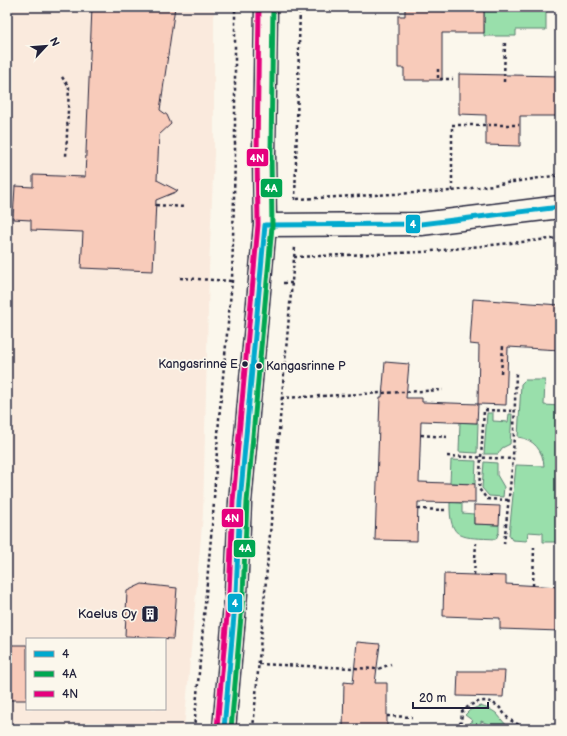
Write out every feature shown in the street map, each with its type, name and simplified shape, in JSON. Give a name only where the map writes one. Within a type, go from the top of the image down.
[{"type":"street","points":[[224,729],[236,593],[240,502],[265,225],[264,154],[266,7]]},
{"type":"street","points":[[265,225],[421,224],[560,207]]},
{"type":"path","points":[[194,729],[214,501],[219,419],[232,281],[235,154],[235,7]]},
{"type":"path","points":[[253,729],[294,256],[296,224],[295,199],[300,7]]},
{"type":"path","points":[[504,82],[505,40]]},
{"type":"path","points":[[438,69],[438,78],[452,79]]},
{"type":"path","points":[[62,77],[69,87],[66,157]]},
{"type":"path","points":[[452,191],[452,125],[519,125]]},
{"type":"path","points":[[295,199],[452,191],[560,176]]},
{"type":"path","points":[[156,205],[185,207]]},
{"type":"path","points":[[294,256],[423,252],[560,238]]},
{"type":"path","points":[[501,373],[503,346]]},
{"type":"path","points":[[504,544],[512,459],[516,374]]},
{"type":"path","points":[[281,398],[443,390]]},
{"type":"path","points":[[508,500],[487,499],[479,489],[484,410],[515,411]]},
{"type":"path","points":[[421,436],[447,437]]},
{"type":"path","points":[[447,456],[512,459]]},
{"type":"path","points":[[418,509],[445,510]]},
{"type":"path","points":[[474,575],[476,543]]},
{"type":"path","points":[[532,586],[534,546]]},
{"type":"path","points":[[259,664],[378,669],[391,664]]},
{"type":"path","points":[[456,729],[461,722],[462,712],[469,705],[478,702],[491,702],[499,707],[507,718],[530,729]]},
{"type":"path","points":[[387,716],[412,716]]},
{"type":"shaded area","points":[[7,7],[214,7],[214,154],[209,269],[203,514],[184,729],[7,729]]},
{"type":"green space","points":[[484,7],[546,7],[546,30],[516,30],[516,36],[484,36]]},
{"type":"green space","points":[[525,380],[545,380],[544,405],[560,406],[560,542],[543,542],[543,533],[528,532],[527,541],[512,540],[509,535],[516,465],[544,466],[542,455],[537,447],[529,440],[518,437],[521,384]]},
{"type":"green space","points":[[487,413],[493,413],[493,421],[508,422],[509,414],[512,414],[510,444],[502,448],[498,454],[484,454]]},
{"type":"green space","points":[[460,422],[478,423],[477,453],[459,452]]},
{"type":"green space","points":[[451,460],[476,461],[475,484],[450,483]]},
{"type":"green space","points":[[484,462],[497,463],[497,475],[504,487],[503,497],[489,496],[482,488]]},
{"type":"green space","points":[[450,502],[462,503],[462,513],[474,514],[474,524],[499,525],[499,532],[496,539],[467,537],[460,535],[455,531],[450,515]]},
{"type":"green space","points":[[480,706],[496,713],[509,727],[517,729],[499,729],[481,721],[481,729],[460,729],[473,721],[465,715],[470,710]]},
{"type":"building","points":[[92,7],[175,7],[160,110],[167,115],[171,124],[159,135],[157,180],[178,191],[156,200],[153,271],[81,268],[83,232],[31,230],[31,220],[13,219],[15,186],[33,187],[33,175],[85,177]]},
{"type":"building","points":[[405,7],[442,7],[442,11],[484,10],[484,33],[442,33],[442,80],[404,80],[404,68],[398,68],[398,16],[405,16]]},
{"type":"building","points":[[459,74],[560,76],[560,116],[520,116],[520,146],[486,145],[486,115],[459,114]]},
{"type":"building","points":[[473,299],[560,305],[560,350],[508,347],[506,405],[478,404],[479,345],[470,344]]},
{"type":"building","points":[[385,362],[409,364],[406,398],[422,398],[422,402],[478,404],[477,423],[421,421],[419,482],[475,484],[475,503],[418,502],[417,541],[375,540],[380,397],[382,397]]},
{"type":"building","points":[[474,505],[500,506],[499,525],[474,524]]},
{"type":"building","points":[[444,574],[506,576],[506,584],[560,587],[560,631],[500,629],[500,618],[443,616]]},
{"type":"building","name":"Kaelus Oy","points":[[142,584],[177,588],[173,639],[125,636],[127,591]]},
{"type":"building","points":[[357,642],[380,644],[375,683],[387,683],[387,729],[343,729],[344,682],[353,683]]},
{"type":"building","points":[[7,645],[26,645],[26,700],[7,700]]},
{"type":"building","points":[[458,671],[505,671],[503,697],[457,696]]},
{"type":"transit line","name":"4N","points":[[217,728],[229,593],[233,501],[258,225],[257,154],[259,7]]},
{"type":"transit line","name":"4A","points":[[231,729],[243,594],[247,502],[272,226],[271,154],[273,7]]},
{"type":"transit line","name":"4","points":[[265,225],[421,224],[560,207]]},
{"type":"transit line","name":"4","points":[[224,729],[236,593],[240,502],[265,225]]},
{"type":"place","name":"Kangasrinne E","points":[[245,364]]},
{"type":"place","name":"Kangasrinne P","points":[[259,366]]},
{"type":"place","name":"Kaelus Oy","points":[[150,614]]}]
